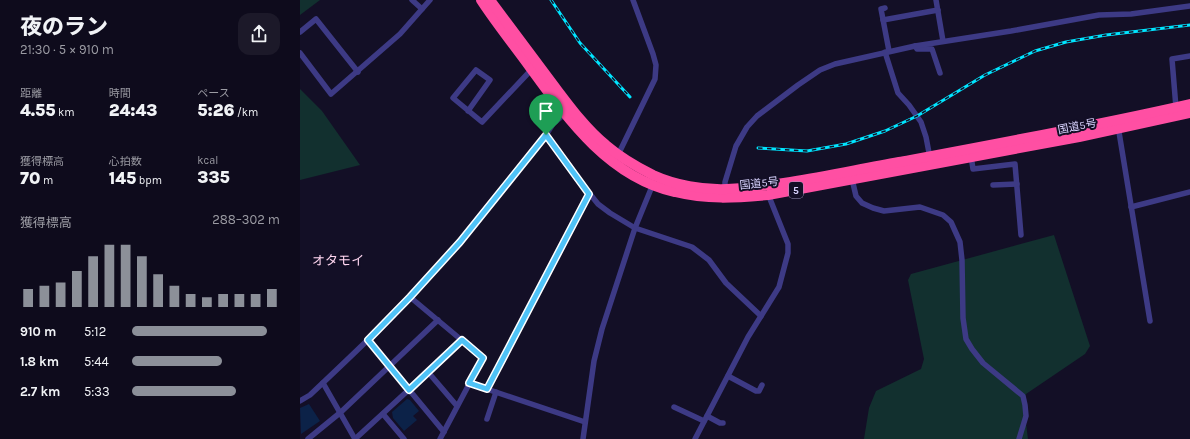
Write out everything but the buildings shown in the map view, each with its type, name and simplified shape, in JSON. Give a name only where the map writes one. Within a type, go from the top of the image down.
[{"type":"highway","name":"国道5号","points":[[481,0],[535,67],[588,140],[616,159],[674,192],[697,197],[724,199],[766,190],[930,161],[1177,112],[1190,104]]},
{"type":"highway","name":"国道5号","points":[[490,0],[535,67]]},
{"type":"highway","name":"国道5号","points":[[1177,112],[1190,114]]},
{"type":"highway","name":"国道5号","points":[[654,181],[699,187],[766,190]]},
{"type":"street","points":[[412,0],[422,9]]},
{"type":"street","points":[[300,53],[331,94],[400,34],[430,0]]},
{"type":"street","points":[[616,159],[655,79],[656,65],[653,54],[633,0]]},
{"type":"street","points":[[936,0],[943,41]]},
{"type":"street","points":[[725,189],[725,182],[736,146],[747,127],[757,116],[798,85],[820,70],[835,64],[887,51],[1099,15],[1131,14],[1190,6]]},
{"type":"street","points":[[885,8],[881,9],[887,51],[898,93],[921,122],[926,137],[930,161]]},
{"type":"street","points":[[883,20],[938,10]]},
{"type":"street","points":[[300,32],[316,20],[358,72]]},
{"type":"street","points":[[915,46],[917,49],[932,49],[940,73]]},
{"type":"street","points":[[1177,112],[1172,59],[1190,56]]},
{"type":"street","points":[[468,111],[490,80],[476,70],[453,98],[468,111],[482,122],[535,67]]},
{"type":"street","points":[[300,401],[310,395],[323,383],[410,297],[460,242],[546,135],[553,124],[568,111]]},
{"type":"street","points":[[1117,125],[1150,321]]},
{"type":"street","points":[[546,135],[598,204],[635,228],[692,247],[709,260],[726,283],[761,316]]},
{"type":"street","points":[[971,153],[973,169],[1015,164],[1022,235]]},
{"type":"street","points":[[852,175],[856,196],[862,203],[884,211],[920,207],[943,215],[951,222],[960,242],[962,260],[963,318],[966,338],[972,349],[983,362],[1023,396],[1026,416],[1019,439]]},
{"type":"street","points":[[584,439],[594,361],[602,329],[635,228],[654,181]]},
{"type":"street","points":[[993,185],[1017,184]]},
{"type":"street","points":[[695,439],[761,316],[779,287],[788,253],[788,244],[766,190]]},
{"type":"street","points":[[1131,207],[1190,192]]},
{"type":"street","points":[[487,389],[589,194]]},
{"type":"street","points":[[410,297],[483,358],[440,439]]},
{"type":"street","points":[[308,439],[341,412],[438,320]]},
{"type":"street","points":[[368,340],[444,432]]},
{"type":"street","points":[[323,383],[341,412],[355,439],[462,340]]},
{"type":"street","points":[[428,372],[457,406]]},
{"type":"street","points":[[728,376],[756,391],[759,391],[762,385]]},
{"type":"street","points":[[469,383],[585,422]]},
{"type":"street","points":[[487,420],[496,392]]},
{"type":"street","points":[[674,406],[706,419],[724,423]]},
{"type":"street","points":[[383,414],[404,439]]},
{"type":"green space","points":[[300,0],[320,0],[300,15]]},
{"type":"green space","points":[[300,89],[322,111],[360,165],[300,180]]},
{"type":"green space","points":[[1054,235],[1090,346],[1085,354],[1026,394],[1023,400],[1028,439],[864,439],[869,408],[876,391],[921,369],[924,359],[908,280],[911,274]]},
{"type":"water","points":[[407,399],[410,400],[419,411],[413,416],[417,420],[404,431],[393,418],[392,412]]},
{"type":"water","points":[[309,404],[320,421],[301,434],[300,408]]},
{"type":"railway","points":[[551,0],[580,43],[630,97]]},
{"type":"railway","points":[[758,148],[807,151],[846,144],[885,131],[917,116],[985,75],[1035,51],[1066,42],[1106,35],[1190,25]]},
{"type":"district","name":"オタモイ","points":[[338,260]]},
{"type":"route","points":[[546,135],[570,170],[589,194],[487,389],[469,383],[483,358],[462,340],[409,390],[368,340],[460,242],[546,135]]}]
